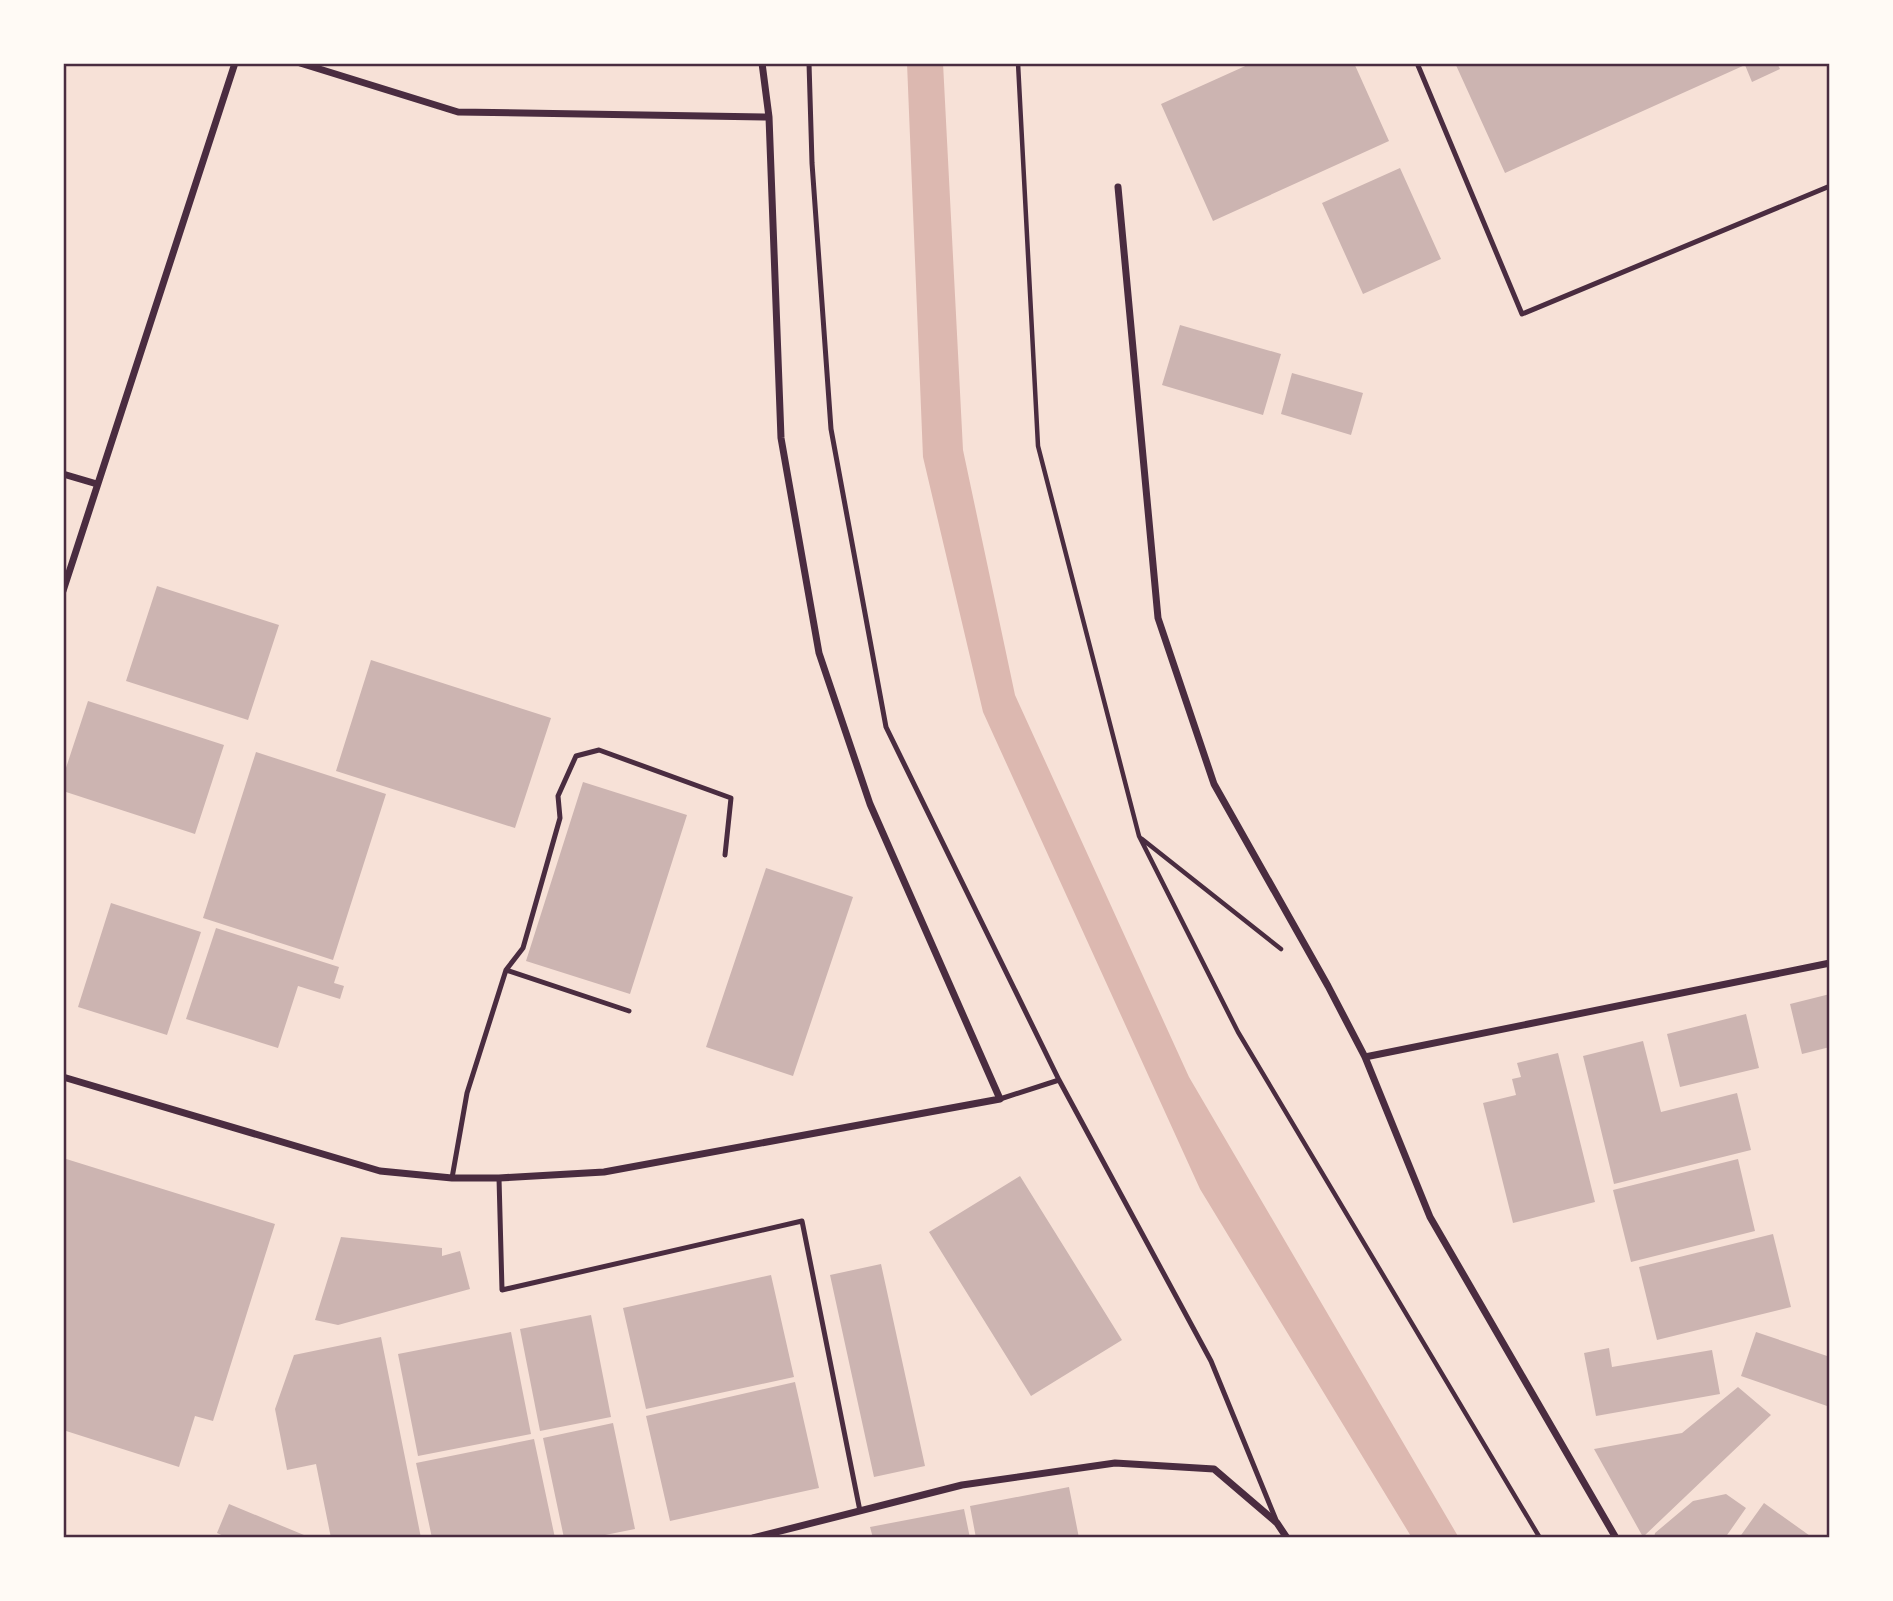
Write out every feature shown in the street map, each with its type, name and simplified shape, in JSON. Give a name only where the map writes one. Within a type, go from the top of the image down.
[{"type":"street","points":[[63,591],[235,63]]},
{"type":"street","points":[[300,63],[458,112],[769,117]]},
{"type":"street","points":[[63,1077],[380,1171],[452,1178],[604,1172],[1000,1100],[870,804],[819,653],[781,438],[769,117],[762,63]]},
{"type":"street","points":[[1118,187],[1158,618],[1214,784],[1365,1057],[1430,1217],[1616,1538]]},
{"type":"street","points":[[63,474],[97,484]]},
{"type":"street","points":[[1365,1057],[1830,963]]},
{"type":"street","points":[[754,1538],[962,1485],[1115,1463],[1214,1469],[1278,1523],[1287,1538]]},
{"type":"lane","points":[[809,63],[831,429],[886,727],[1059,1080],[1211,1361],[1278,1523]]},
{"type":"lane","points":[[1417,63],[1522,314],[1830,186]]},
{"type":"lane","points":[[452,1178],[467,1093],[506,970],[523,948],[560,818],[558,796],[576,756],[599,750],[731,798],[725,855]]},
{"type":"lane","points":[[506,970],[629,1011]]},
{"type":"lane","points":[[1000,1100],[1059,1080]]},
{"type":"lane","points":[[499,1178],[502,1290],[802,1221],[860,1511]]},
{"type":"path","points":[[1018,63],[1038,446],[1139,836],[1238,1032],[1540,1538]]},
{"type":"path","points":[[1139,836],[1286,953]]},
{"type":"shaded area","points":[[907,63],[943,63],[963,450],[1015,695],[1189,1077],[1459,1538],[1412,1538],[1200,1189],[983,712],[923,457]]},
{"type":"building","points":[[1252,63],[1354,63],[1389,141],[1213,221],[1161,104]]},
{"type":"building","points":[[1455,63],[1777,63],[1780,69],[1752,82],[1745,65],[1505,173]]},
{"type":"building","points":[[1400,168],[1441,259],[1363,294],[1322,203]]},
{"type":"building","points":[[1180,325],[1281,354],[1263,415],[1162,385]]},
{"type":"building","points":[[1292,373],[1363,393],[1351,435],[1281,414]]},
{"type":"building","points":[[157,586],[279,625],[248,720],[126,681]]},
{"type":"building","points":[[371,660],[551,718],[515,828],[336,771]]},
{"type":"building","points":[[88,701],[224,745],[195,834],[63,791],[63,777]]},
{"type":"building","points":[[256,752],[386,794],[333,960],[203,918]]},
{"type":"building","points":[[583,782],[687,815],[630,994],[526,961]]},
{"type":"building","points":[[766,868],[853,897],[793,1076],[706,1047]]},
{"type":"building","points":[[111,903],[201,932],[167,1035],[78,1007]]},
{"type":"building","points":[[216,928],[339,967],[334,983],[344,986],[340,999],[298,986],[278,1048],[186,1019]]},
{"type":"building","points":[[1830,994],[1830,1047],[1802,1054],[1790,1004]]},
{"type":"building","points":[[1746,1014],[1759,1068],[1680,1087],[1667,1034]]},
{"type":"building","points":[[1643,1041],[1661,1112],[1737,1093],[1751,1150],[1614,1184],[1583,1056]]},
{"type":"building","points":[[1558,1053],[1595,1202],[1513,1223],[1483,1103],[1516,1095],[1512,1079],[1521,1077],[1517,1063]]},
{"type":"building","points":[[63,1158],[275,1224],[213,1421],[195,1416],[179,1467],[63,1430]]},
{"type":"building","points":[[1738,1159],[1755,1231],[1631,1262],[1613,1190]]},
{"type":"building","points":[[1020,1176],[1122,1340],[1031,1396],[929,1232]]},
{"type":"building","points":[[1773,1234],[1791,1307],[1657,1340],[1639,1267]]},
{"type":"building","points":[[341,1237],[442,1248],[442,1256],[460,1251],[470,1289],[338,1325],[315,1320]]},
{"type":"building","points":[[881,1264],[925,1466],[874,1477],[830,1275]]},
{"type":"building","points":[[771,1275],[794,1377],[646,1409],[623,1308]]},
{"type":"building","points":[[591,1315],[611,1417],[540,1431],[520,1329]]},
{"type":"building","points":[[511,1332],[531,1434],[418,1456],[398,1354]]},
{"type":"building","points":[[1756,1332],[1830,1357],[1830,1407],[1741,1376]]},
{"type":"building","points":[[381,1337],[421,1538],[331,1538],[316,1464],[287,1470],[275,1409],[294,1355]]},
{"type":"building","points":[[1609,1348],[1612,1367],[1712,1350],[1720,1394],[1596,1416],[1584,1353]]},
{"type":"building","points":[[795,1382],[819,1488],[670,1521],[646,1416]]},
{"type":"building","points":[[1738,1387],[1771,1415],[1643,1537],[1594,1449],[1682,1433]]},
{"type":"building","points":[[613,1423],[635,1529],[590,1538],[564,1538],[543,1438]]},
{"type":"building","points":[[534,1439],[555,1538],[432,1538],[416,1463]]},
{"type":"building","points":[[1069,1487],[1079,1538],[976,1538],[970,1506]]},
{"type":"building","points":[[1726,1494],[1746,1508],[1725,1538],[1654,1538],[1655,1533],[1693,1501]]},
{"type":"building","points":[[1764,1503],[1813,1538],[1739,1538]]},
{"type":"building","points":[[229,1504],[304,1535],[303,1538],[228,1538],[217,1533]]},
{"type":"building","points":[[964,1509],[970,1538],[873,1538],[870,1527]]}]
